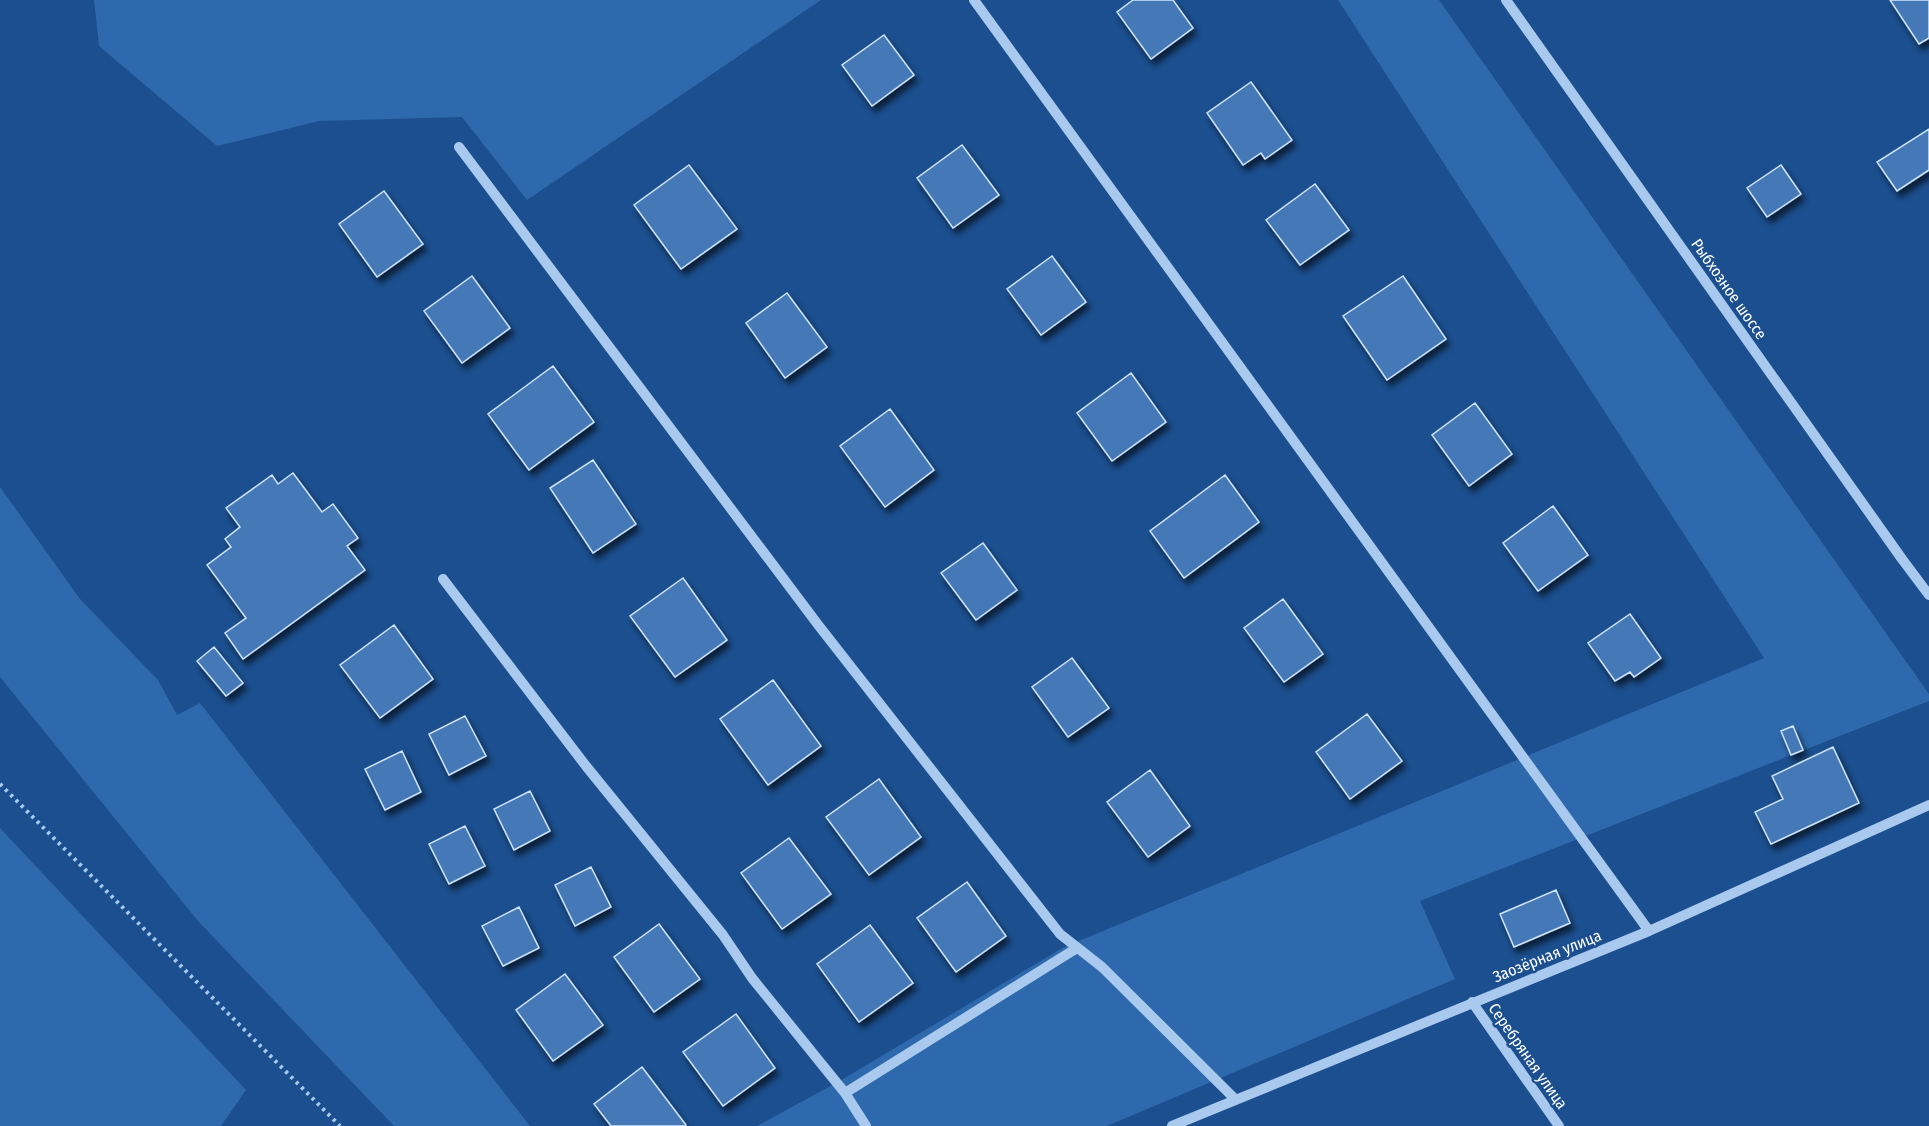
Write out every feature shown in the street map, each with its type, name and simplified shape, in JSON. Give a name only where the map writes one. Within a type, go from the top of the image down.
[{"type":"street","points":[[974,0],[1649,931]]},
{"type":"street","name":"Рыбхозное шоссе","points":[[1506,0],[1929,595]]},
{"type":"street","points":[[459,147],[819,626],[1060,934],[1102,967],[1235,1099]]},
{"type":"street","points":[[443,579],[586,766],[723,935],[752,978],[845,1093],[866,1126]]},
{"type":"street","name":"Заозёрная улица","points":[[1172,1126],[1649,931],[1929,805]]},
{"type":"street","points":[[845,1093],[1077,948]]},
{"type":"street","name":"Серебряная улица","points":[[1472,1002],[1559,1126]]},
{"type":"path","points":[[0,784],[340,1126]]},
{"type":"shaded area","points":[[94,0],[821,0],[527,200],[462,117],[319,121],[217,146],[99,46]]},
{"type":"shaded area","points":[[1338,0],[1439,0],[1929,694],[1929,701],[1420,901],[1455,979],[1107,1126],[757,1126],[838,1082],[1064,947],[1764,658]]},
{"type":"shaded area","points":[[0,487],[80,599],[158,680],[177,715],[200,703],[530,1126],[394,1126],[198,921],[0,677]]},
{"type":"shaded area","points":[[0,828],[246,1090],[221,1126],[0,1126]]},
{"type":"building","points":[[1133,0],[1173,0],[1193,28],[1151,59],[1117,12]]},
{"type":"building","points":[[1890,0],[1929,0],[1929,38],[1919,44]]},
{"type":"building","points":[[884,35],[914,75],[872,106],[842,65]]},
{"type":"building","points":[[1251,82],[1292,140],[1265,159],[1261,153],[1243,165],[1207,113]]},
{"type":"building","points":[[1929,129],[1929,170],[1897,191],[1877,162]]},
{"type":"building","points":[[962,145],[999,195],[953,228],[917,178]]},
{"type":"building","points":[[689,165],[737,229],[681,269],[634,205]]},
{"type":"building","points":[[1781,165],[1801,194],[1767,217],[1747,188]]},
{"type":"building","points":[[1315,184],[1349,230],[1300,265],[1266,220]]},
{"type":"building","points":[[384,191],[423,244],[377,277],[339,224]]},
{"type":"building","points":[[1052,256],[1086,302],[1041,335],[1007,289]]},
{"type":"building","points":[[472,276],[510,328],[462,363],[424,311]]},
{"type":"building","points":[[1403,276],[1446,339],[1387,380],[1343,316]]},
{"type":"building","points":[[787,293],[827,347],[785,378],[746,323]]},
{"type":"building","points":[[553,366],[594,422],[529,470],[488,414]]},
{"type":"building","points":[[1131,373],[1166,422],[1112,461],[1077,413]]},
{"type":"building","points":[[1475,403],[1512,454],[1469,486],[1432,435]]},
{"type":"building","points":[[890,409],[934,470],[885,507],[840,446]]},
{"type":"building","points":[[593,460],[636,524],[593,553],[550,488]]},
{"type":"building","points":[[293,473],[322,512],[333,504],[358,538],[347,546],[365,570],[243,659],[225,633],[246,618],[207,565],[231,547],[225,539],[240,527],[226,508],[272,475],[278,484]]},
{"type":"building","points":[[1225,475],[1259,522],[1184,578],[1150,531]]},
{"type":"building","points":[[1553,506],[1588,555],[1538,591],[1503,543]]},
{"type":"building","points":[[983,543],[1017,590],[976,620],[941,573]]},
{"type":"building","points":[[683,578],[727,640],[675,677],[630,616]]},
{"type":"building","points":[[1283,599],[1323,654],[1284,682],[1244,628]]},
{"type":"building","points":[[1630,614],[1661,658],[1634,677],[1630,672],[1615,681],[1588,643]]},
{"type":"building","points":[[394,625],[433,679],[380,718],[340,665]]},
{"type":"building","points":[[214,647],[243,683],[226,696],[197,661]]},
{"type":"building","points":[[1072,658],[1109,708],[1068,737],[1032,687]]},
{"type":"building","points":[[773,680],[821,746],[768,785],[720,719]]},
{"type":"building","points":[[1367,714],[1402,761],[1350,799],[1316,752]]},
{"type":"building","points":[[465,716],[486,756],[449,775],[429,734]]},
{"type":"building","points":[[1793,726],[1803,750],[1791,755],[1781,731]]},
{"type":"building","points":[[1833,747],[1859,803],[1771,844],[1755,812],[1783,799],[1772,776]]},
{"type":"building","points":[[402,751],[421,792],[385,810],[365,769]]},
{"type":"building","points":[[1150,770],[1190,826],[1148,857],[1107,802]]},
{"type":"building","points":[[879,779],[921,837],[869,875],[826,817]]},
{"type":"building","points":[[530,791],[550,831],[514,850],[494,809]]},
{"type":"building","points":[[465,826],[485,866],[449,884],[429,844]]},
{"type":"building","points":[[789,838],[831,894],[782,929],[741,873]]},
{"type":"building","points":[[591,867],[611,907],[575,926],[555,885]]},
{"type":"building","points":[[967,882],[1006,936],[956,972],[917,918]]},
{"type":"building","points":[[1556,890],[1570,923],[1514,947],[1500,914]]},
{"type":"building","points":[[519,907],[539,948],[503,966],[482,926]]},
{"type":"building","points":[[659,924],[700,979],[654,1012],[614,957]]},
{"type":"building","points":[[870,925],[913,983],[859,1022],[817,964]]},
{"type":"building","points":[[565,974],[603,1025],[553,1061],[516,1010]]},
{"type":"building","points":[[736,1014],[775,1068],[723,1106],[683,1052]]},
{"type":"building","points":[[642,1067],[685,1126],[611,1126],[594,1104]]}]
